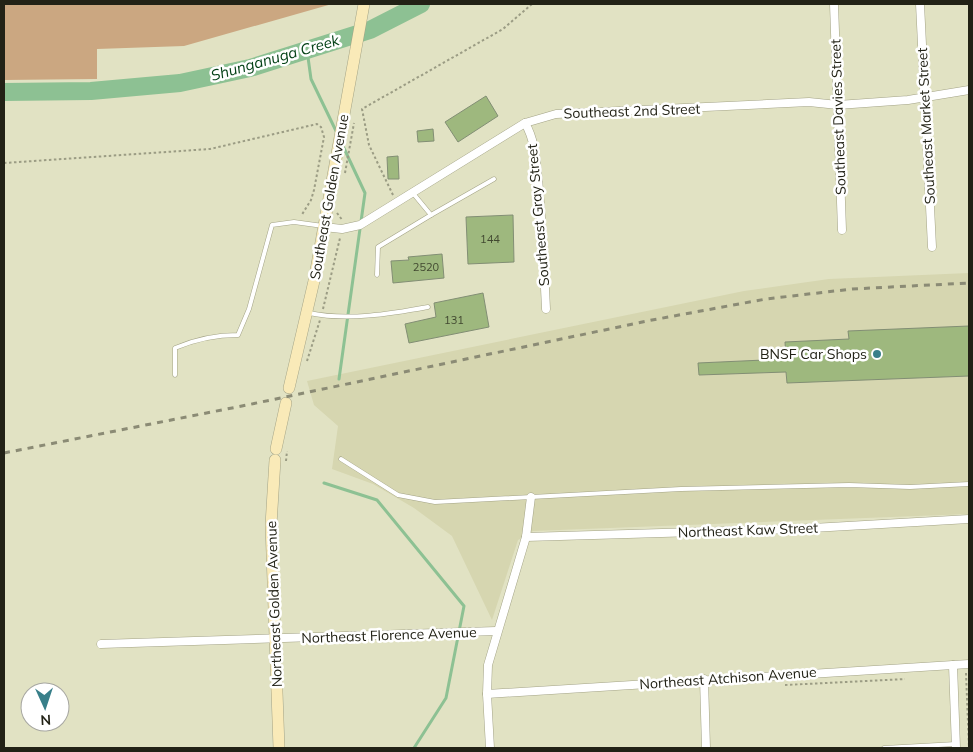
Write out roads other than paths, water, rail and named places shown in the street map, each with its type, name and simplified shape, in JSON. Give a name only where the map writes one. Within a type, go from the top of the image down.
[{"type":"street","name":"Southeast Golden Avenue","points":[[289,388],[350,111],[364,4]]},
{"type":"street","name":"Southeast Davies Street","points":[[834,4],[842,230]]},
{"type":"street","name":"Southeast Market Street","points":[[920,4],[932,247]]},
{"type":"street","name":"Southeast 2nd Street","points":[[324,227],[342,229],[360,224],[526,123],[556,114],[808,102],[838,105],[925,98],[969,90]]},
{"type":"street","name":"Southeast Gray Street","points":[[526,123],[530,132],[536,163],[546,309]]},
{"type":"street","name":"Northeast Golden Avenue","points":[[279,748],[270,525],[286,403]]},
{"type":"street","points":[[490,748],[487,694],[488,666],[496,631],[526,537],[531,497]]},
{"type":"street","name":"Northeast Kaw Street","points":[[526,537],[795,529],[969,519]]},
{"type":"street","name":"Northeast Florence Avenue","points":[[101,644],[496,631]]},
{"type":"street","name":"Northeast Atchison Avenue","points":[[487,694],[967,664]]},
{"type":"street","points":[[953,665],[956,746]]},
{"type":"street","points":[[704,679],[706,748]]},
{"type":"lane","points":[[377,275],[378,247],[494,179]]},
{"type":"lane","points":[[412,192],[431,215]]},
{"type":"lane","points":[[175,374],[175,348],[193,340],[217,335],[238,334],[250,309],[272,225],[298,223],[324,227]]},
{"type":"lane","points":[[307,312],[321,315],[351,316],[400,312],[428,307]]},
{"type":"lane","points":[[341,459],[398,495],[416,500],[435,502],[829,485],[910,487],[969,484]]},
{"type":"lane","points":[[884,748],[956,746]]},
{"type":"waterway","name":"Shunganuga Creek","points":[[4,92],[91,91],[180,83],[250,68],[370,30],[421,4]]},
{"type":"waterway","points":[[307,50],[311,79],[337,133]]},
{"type":"waterway","points":[[339,379],[365,193],[342,144]]},
{"type":"waterway","points":[[324,483],[377,500],[464,606],[446,698],[414,748]]},
{"type":"railway","points":[[4,453],[247,405],[652,320],[766,299],[852,289],[969,283]]},
{"type":"place","name":"BNSF Car Shops","points":[[877,354]]}]
